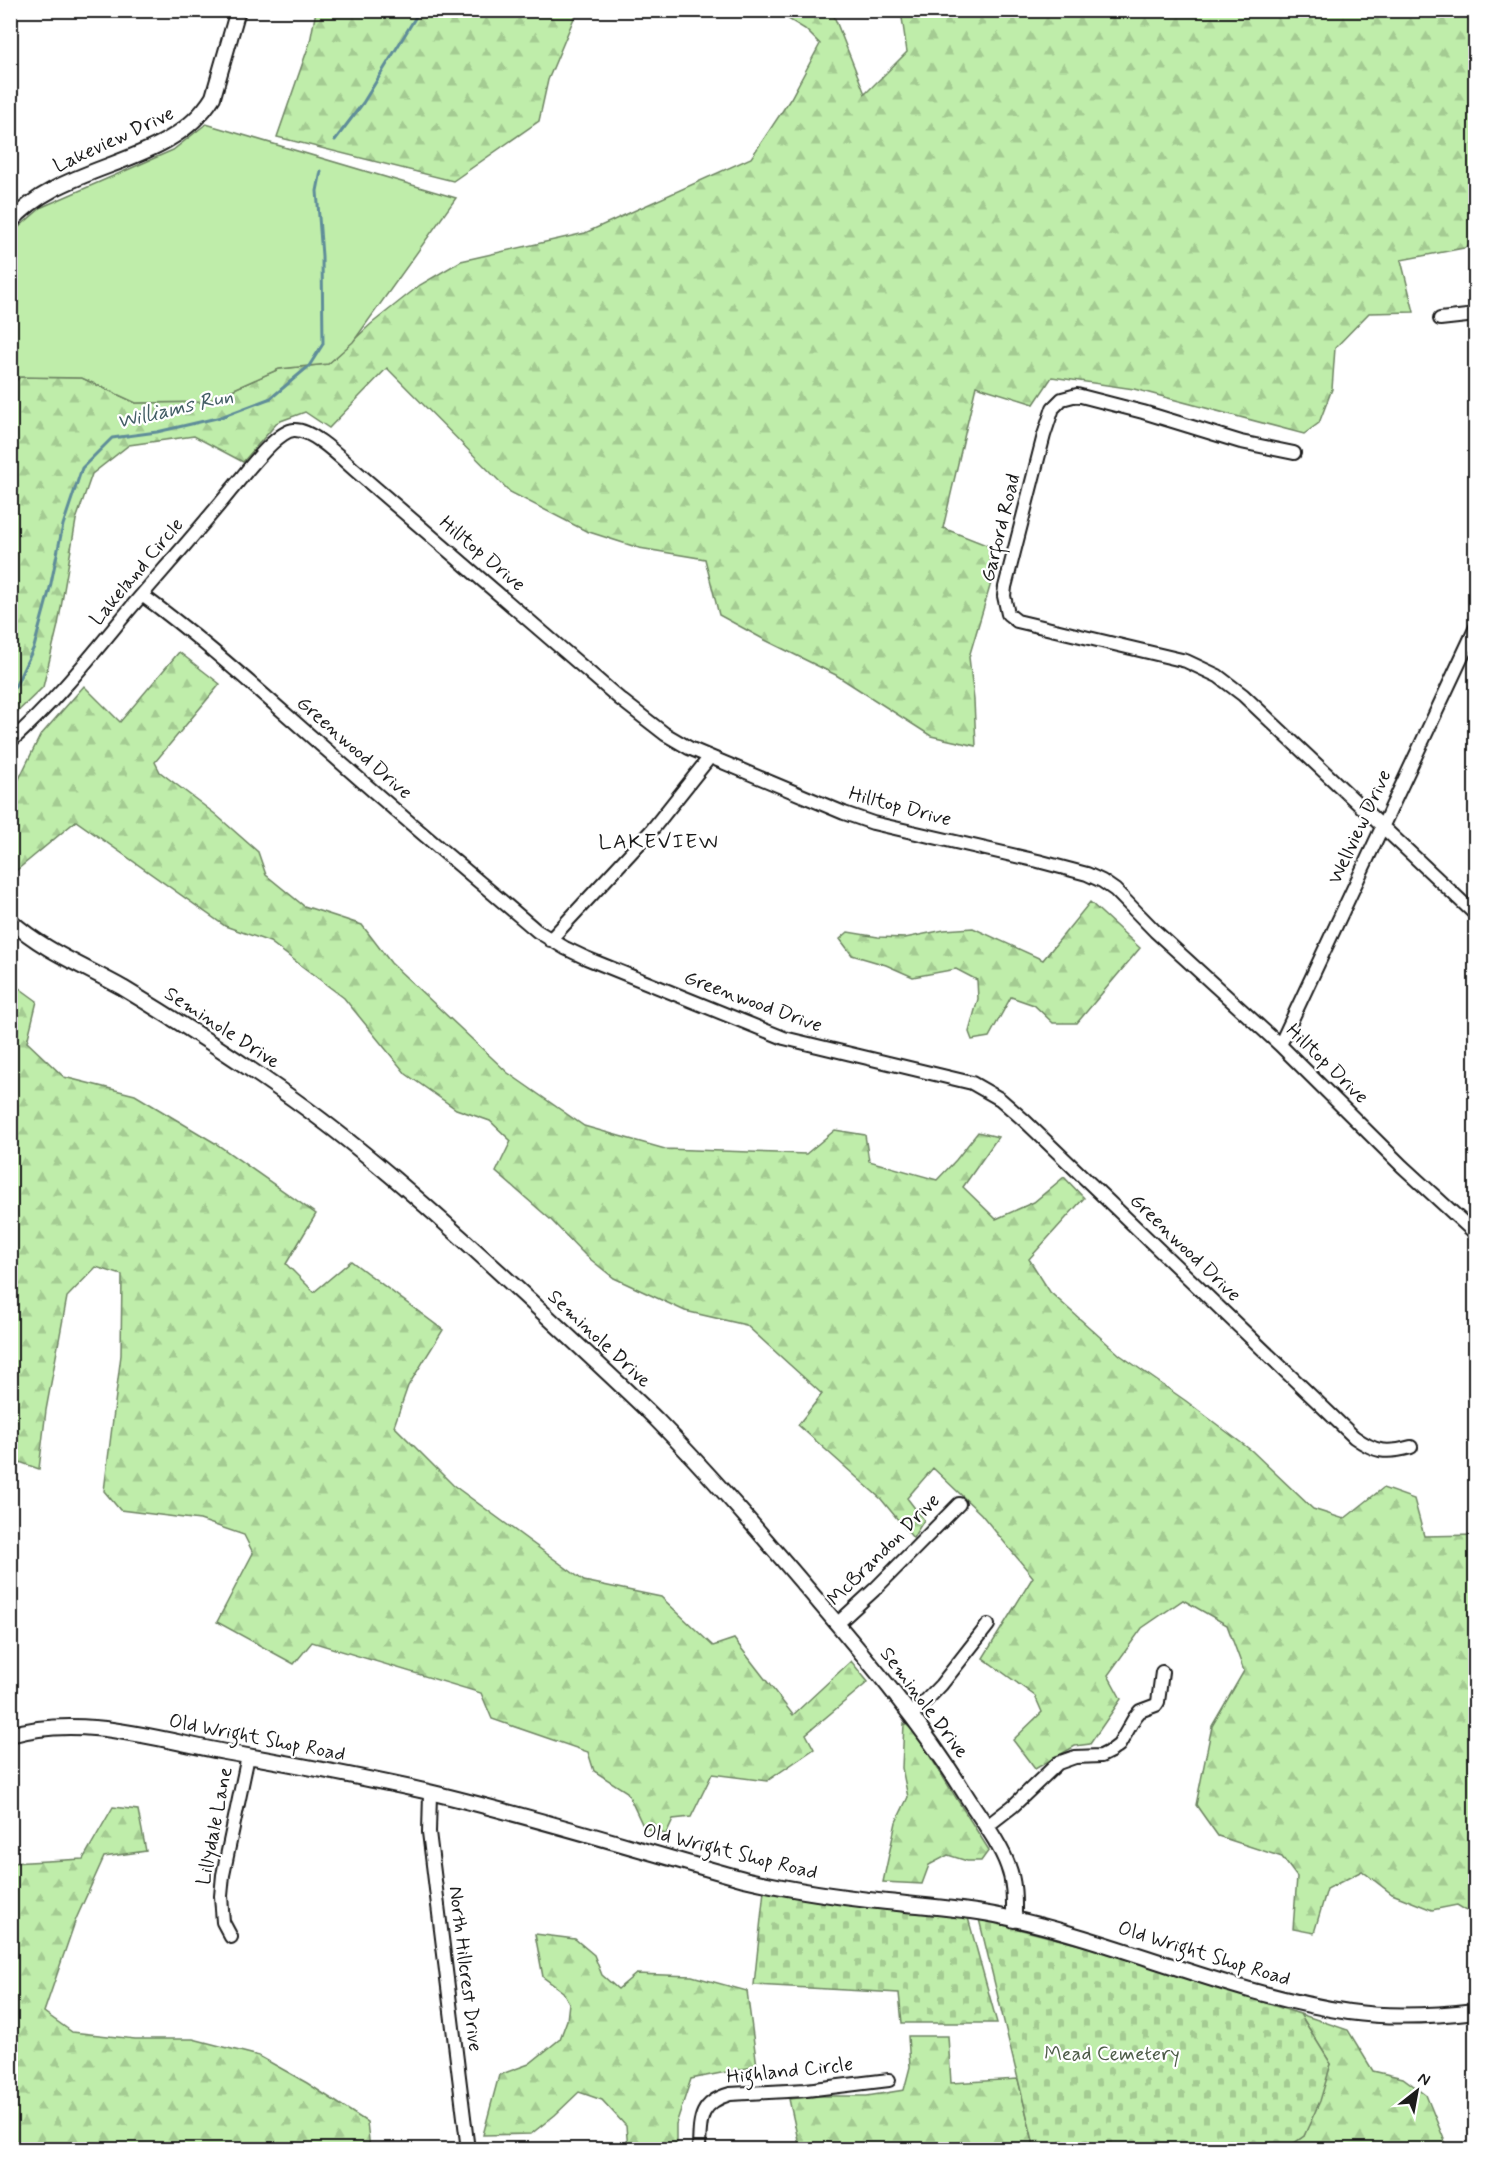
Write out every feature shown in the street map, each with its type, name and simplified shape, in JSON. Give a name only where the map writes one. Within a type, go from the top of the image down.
[{"type":"street","name":"Lakeview Drive","points":[[10,223],[45,195],[63,185],[156,146],[190,125],[206,109],[213,97],[238,10]]},
{"type":"street","points":[[1440,319],[1476,315]]},
{"type":"street","name":"Garford Road","points":[[1294,453],[1241,442],[1143,412],[1077,395],[1062,399],[1053,408],[1044,435],[1005,586],[1006,608],[1011,618],[1017,621],[1186,661],[1218,676],[1243,695],[1476,915]]},
{"type":"street","name":"Lakeland Circle","points":[[10,742],[41,715],[79,672],[251,467],[279,437],[295,430]]},
{"type":"street","name":"Hilltop Drive","points":[[295,430],[315,437],[665,734],[709,758],[873,823],[1038,861],[1087,874],[1102,881],[1115,890],[1155,931],[1280,1045],[1402,1166],[1476,1234]]},
{"type":"street","name":"Greenwood Drive","points":[[142,595],[181,625],[389,805],[550,940],[586,958],[784,1038],[972,1083],[987,1090],[1025,1121],[1354,1437],[1377,1450],[1387,1452],[1411,1447]]},
{"type":"street","name":"Wellview Drive","points":[[1280,1045],[1476,627]]},
{"type":"street","points":[[550,940],[651,831],[709,758]]},
{"type":"street","name":"Seminole Drive","points":[[10,920],[33,938],[122,988],[213,1045],[287,1095],[381,1166],[610,1375],[661,1425],[690,1454],[837,1624],[912,1715],[953,1773],[1008,1864],[1012,1879],[1014,1920]]},
{"type":"street","name":"McBrandon Drive","points":[[837,1624],[959,1504]]},
{"type":"street","points":[[912,1715],[941,1685],[988,1625]]},
{"type":"street","points":[[986,1827],[1013,1806],[1058,1762],[1075,1757],[1101,1756],[1119,1745],[1140,1711],[1158,1702],[1162,1672]]},
{"type":"street","name":"Old Wright Shop Road","points":[[10,1735],[64,1727],[127,1733],[430,1793],[782,1888],[972,1912],[1014,1920],[1295,2002],[1380,2015],[1419,2016],[1476,2012]]},
{"type":"street","name":"Lillydale Lane","points":[[231,1937],[224,1922],[221,1896],[223,1875],[248,1756]]},
{"type":"street","name":"North Hillcrest Drive","points":[[430,1793],[429,1832],[468,2150]]},
{"type":"street","name":"Highland Circle","points":[[699,2150],[701,2117],[706,2108],[720,2097],[730,2094],[806,2090],[889,2080]]},
{"type":"green space","points":[[316,10],[577,11],[548,80],[539,121],[453,181],[277,137],[310,42]]},
{"type":"green space","points":[[775,11],[832,11],[865,94],[907,52],[901,11],[1475,11],[1475,244],[1401,260],[1414,312],[1369,313],[1335,348],[1332,389],[1319,423],[1304,434],[1134,389],[1052,377],[1034,404],[976,386],[943,528],[989,546],[991,583],[969,657],[976,746],[931,736],[836,675],[719,615],[705,559],[639,548],[586,531],[510,492],[387,368],[329,428],[305,412],[278,422],[243,462],[194,436],[129,445],[92,474],[76,520],[58,625],[43,687],[11,718],[10,415],[13,408],[11,407],[11,385],[20,377],[82,378],[136,403],[205,402],[279,369],[328,364],[371,324],[420,285],[461,261],[585,233],[751,158],[791,98],[820,44],[805,29]]},
{"type":"green space","points":[[206,124],[456,198],[353,342],[328,364],[279,369],[205,402],[136,403],[82,378],[20,377],[11,385],[11,234],[42,207],[173,150]]},
{"type":"green space","points":[[179,652],[220,684],[155,762],[160,772],[215,814],[258,852],[266,875],[304,906],[362,925],[391,963],[508,1073],[584,1126],[665,1149],[806,1154],[835,1130],[865,1135],[869,1161],[937,1180],[978,1132],[998,1137],[963,1187],[996,1219],[1034,1202],[1064,1177],[1084,1198],[1029,1259],[1050,1292],[1120,1355],[1252,1451],[1313,1509],[1344,1519],[1383,1488],[1414,1499],[1424,1536],[1475,1535],[1475,1916],[1457,1905],[1432,1910],[1392,1894],[1362,1871],[1327,1889],[1314,1933],[1293,1929],[1297,1877],[1282,1857],[1218,1836],[1196,1805],[1212,1726],[1244,1671],[1227,1625],[1183,1600],[1142,1628],[1108,1675],[1121,1699],[1090,1744],[1075,1746],[1035,1769],[1013,1740],[1042,1712],[1035,1696],[983,1658],[1033,1577],[981,1514],[933,1468],[907,1498],[924,1520],[913,1538],[881,1499],[798,1425],[822,1394],[746,1325],[685,1311],[614,1278],[585,1255],[550,1219],[496,1172],[511,1141],[490,1121],[456,1109],[406,1074],[344,998],[270,942],[225,926],[76,821],[11,875],[11,788],[16,785],[40,736],[84,686],[120,722]]},
{"type":"green space","points":[[1090,902],[1140,948],[1077,1023],[1053,1023],[1034,1005],[1011,997],[989,1037],[972,1040],[969,1032],[978,999],[977,980],[956,969],[913,977],[886,965],[852,955],[840,939],[848,932],[878,937],[905,938],[944,930],[973,928],[1043,960]]},
{"type":"green space","points":[[11,982],[37,1001],[27,1042],[64,1077],[135,1095],[215,1143],[316,1214],[286,1264],[314,1292],[351,1261],[443,1330],[408,1386],[394,1426],[453,1485],[584,1581],[661,1597],[713,1646],[734,1639],[793,1715],[851,1661],[868,1682],[806,1734],[814,1749],[767,1781],[712,1774],[691,1817],[673,1819],[666,1834],[644,1828],[627,1792],[594,1771],[588,1752],[492,1719],[481,1693],[312,1642],[294,1664],[217,1622],[253,1553],[244,1535],[200,1520],[120,1510],[104,1491],[121,1355],[122,1275],[96,1267],[67,1297],[46,1410],[39,1469],[11,1459]]},
{"type":"green space","points":[[904,1723],[914,1731],[989,1850],[981,1861],[967,1861],[948,1855],[929,1865],[922,1884],[883,1882],[896,1822],[908,1797],[902,1768]]},
{"type":"green space","points":[[113,1807],[138,1810],[146,1851],[104,1857],[76,1919],[44,2012],[72,2032],[135,2039],[193,2039],[259,2056],[307,2083],[367,2122],[370,2149],[11,2149],[11,1863],[83,1859]]},
{"type":"green space","points":[[764,1890],[967,1914],[997,2023],[902,2023],[899,1993],[754,1985]]},
{"type":"green space","name":"Mead Cemetery","points":[[979,1919],[1096,1949],[1300,2014],[1331,2064],[1320,2101],[1304,2136],[1284,2150],[1035,2149]]},
{"type":"green space","points":[[535,1934],[575,1939],[594,1955],[602,1975],[618,1989],[636,1974],[692,1976],[747,1991],[757,2066],[691,2079],[676,2124],[676,2149],[628,2149],[626,2126],[602,2100],[579,2092],[531,2134],[483,2135],[499,2075],[529,2064],[560,2039],[567,2020],[569,2003],[563,1992],[543,1977]]},
{"type":"green space","points":[[1300,2014],[1348,2030],[1373,2071],[1403,2078],[1426,2095],[1448,2149],[1284,2150],[1304,2136],[1331,2064]]},
{"type":"green space","points":[[908,2036],[948,2036],[951,2083],[1018,2079],[1035,2149],[800,2149],[789,2099],[820,2096],[867,2096],[904,2090],[910,2067]]},
{"type":"waterway","name":"Williams Run","points":[[335,140],[363,103],[420,10]]},
{"type":"waterway","name":"Williams Run","points":[[10,691],[15,687],[34,647],[50,588],[63,525],[82,468],[112,438],[157,432],[221,417],[271,398],[309,366],[323,344],[322,256],[317,191],[321,171]]},
{"type":"district","name":"LAKEVIEW","points":[[659,842]]}]
